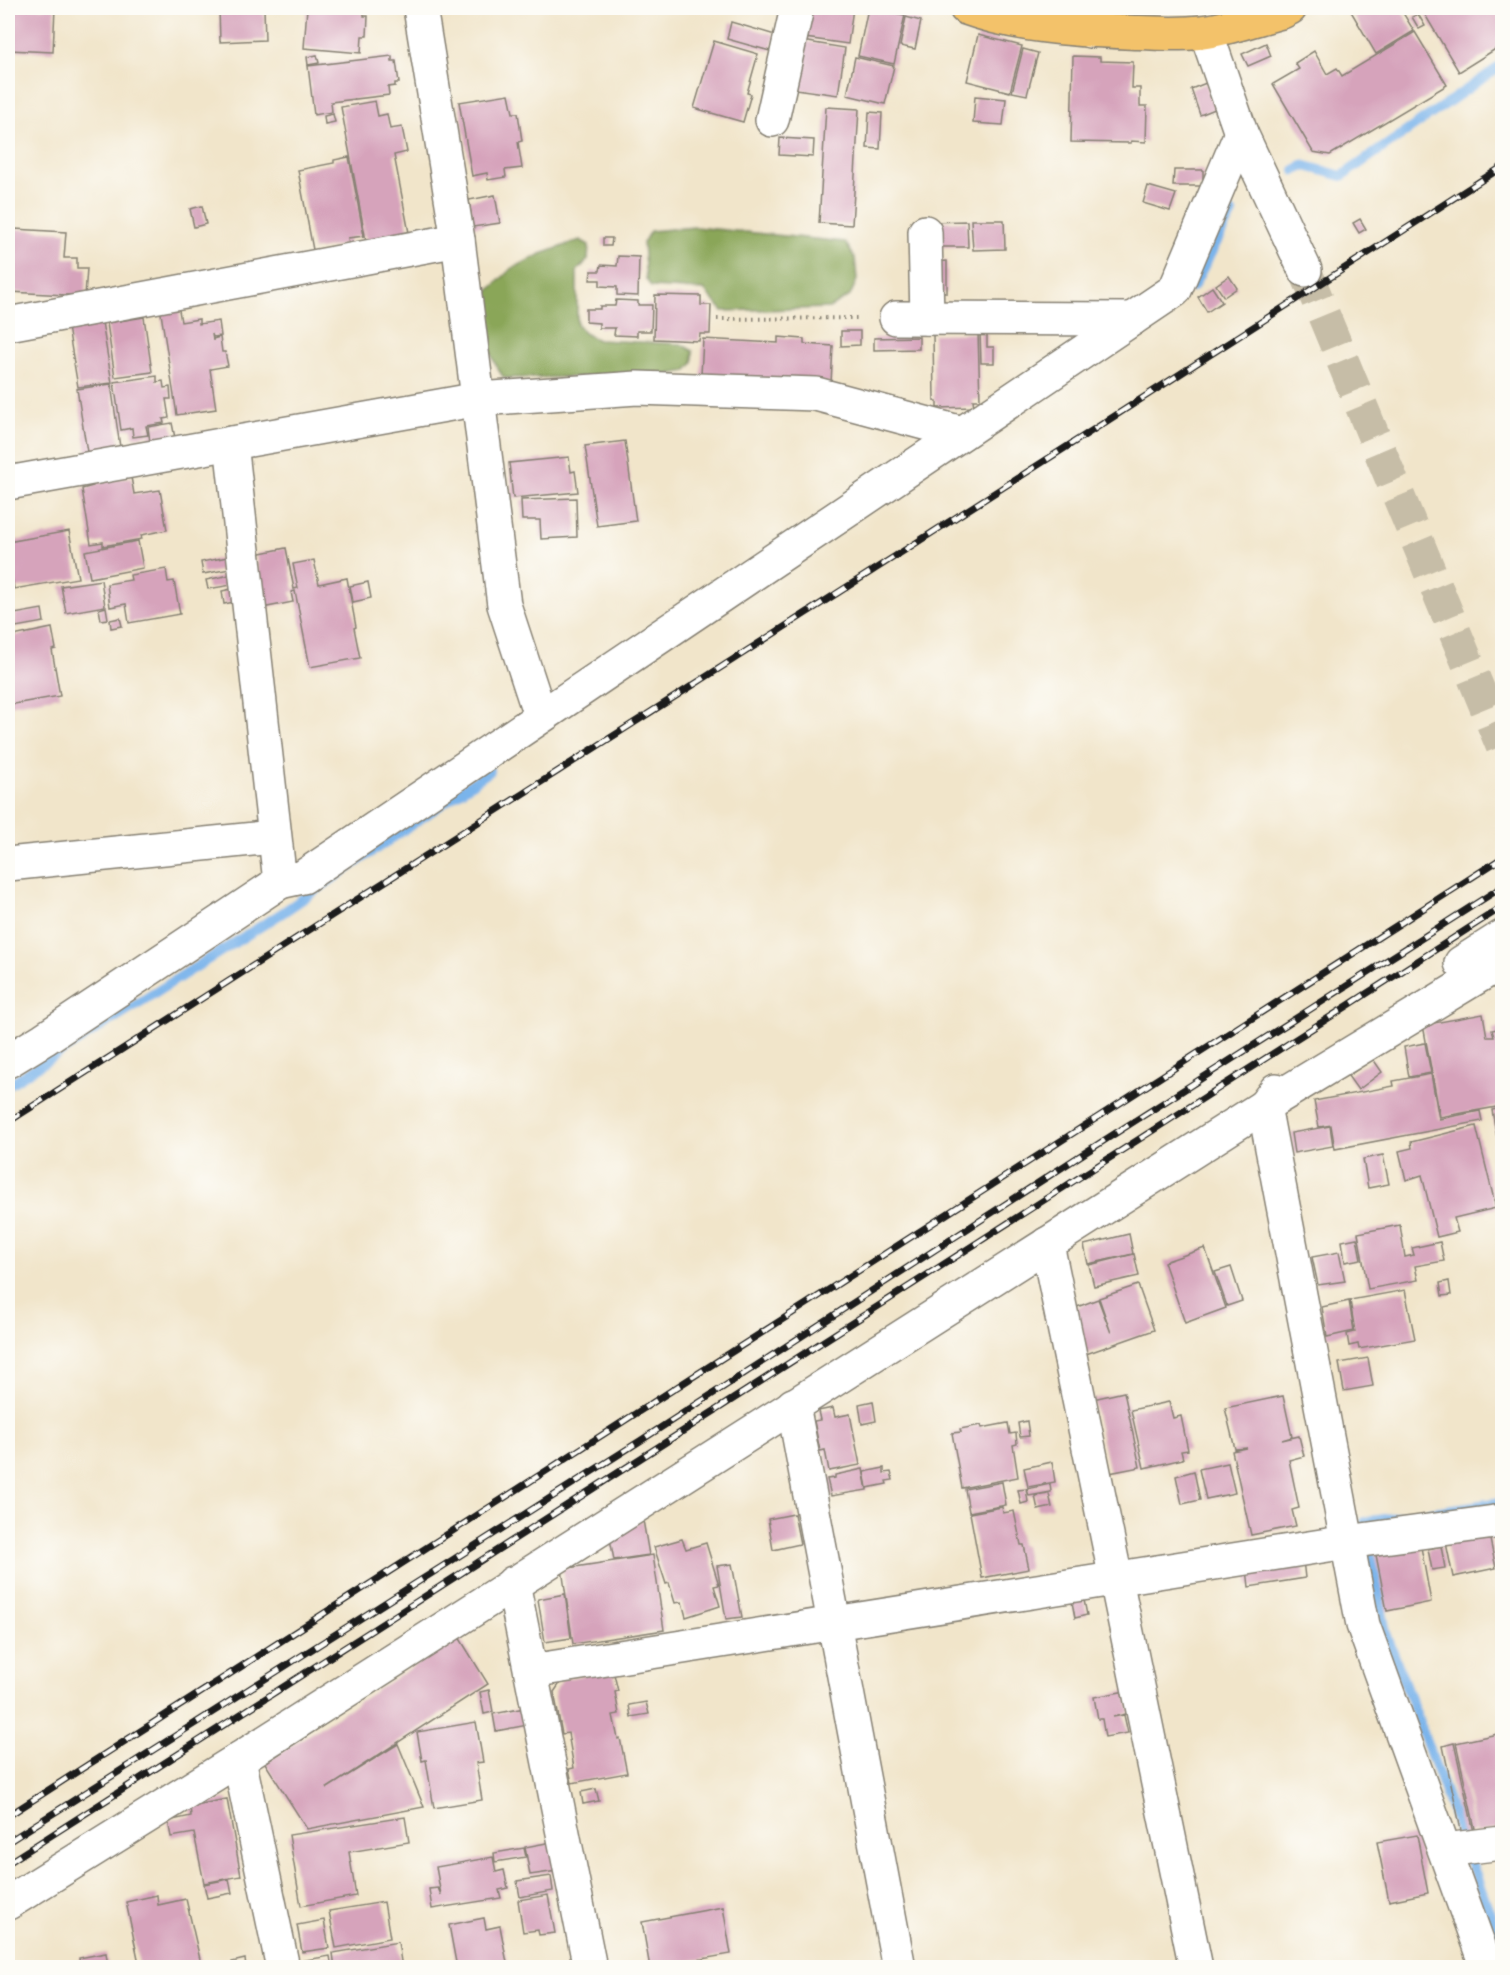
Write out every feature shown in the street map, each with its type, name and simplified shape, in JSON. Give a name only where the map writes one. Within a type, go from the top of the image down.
[{"type":"main road","points":[[966,8],[980,12],[1091,19],[1174,35],[1206,32],[1290,8]]},
{"type":"street","points":[[420,8],[458,240],[504,605],[540,716]]},
{"type":"street","points":[[772,120],[797,8]]},
{"type":"street","points":[[1206,32],[1241,133],[1305,270]]},
{"type":"street","points":[[8,1061],[280,882],[303,877],[1174,290],[1241,133]]},
{"type":"street","points":[[925,232],[911,318],[1132,319]]},
{"type":"street","points":[[8,324],[458,240]]},
{"type":"street","points":[[8,483],[479,399],[637,388],[816,394],[962,433]]},
{"type":"street","points":[[231,443],[273,837],[280,882]]},
{"type":"street","points":[[8,864],[273,837]]},
{"type":"street","points":[[1487,1968],[1363,1625],[1264,1106],[1290,1071],[1503,937]]},
{"type":"street","points":[[8,1903],[239,1759],[1264,1106],[1503,962]]},
{"type":"street","points":[[1047,1244],[1196,1968]]},
{"type":"street","points":[[793,1405],[899,1968]]},
{"type":"street","points":[[531,1671],[1347,1542],[1503,1521]]},
{"type":"street","points":[[513,1583],[590,1968]]},
{"type":"street","points":[[239,1759],[283,1968]]},
{"type":"street","points":[[1445,1850],[1503,1843]]},
{"type":"path","points":[[717,319],[911,318]]},
{"type":"green space","points":[[695,227],[845,242],[855,258],[857,280],[850,296],[829,308],[723,311],[704,290],[651,287],[646,279],[643,243],[650,231]]},
{"type":"green space","points":[[580,240],[589,245],[588,260],[577,271],[577,324],[584,333],[598,340],[681,344],[693,351],[693,363],[686,371],[660,376],[504,378],[490,349],[483,296],[511,269],[541,254]]},
{"type":"building","points":[[8,8],[55,8],[53,52],[8,50]]},
{"type":"building","points":[[219,8],[264,8],[265,40],[220,42]]},
{"type":"building","points":[[307,8],[364,12],[364,16],[368,16],[367,36],[362,36],[361,53],[304,48]]},
{"type":"building","points":[[400,8],[400,10],[383,9]]},
{"type":"building","points":[[809,8],[853,8],[848,44],[805,38]]},
{"type":"building","points":[[868,8],[905,15],[894,64],[858,56]]},
{"type":"building","points":[[1349,8],[1400,8],[1414,31],[1376,54]]},
{"type":"building","points":[[1421,8],[1498,8],[1502,16],[1502,45],[1459,72]]},
{"type":"building","points":[[1418,14],[1425,26],[1419,29],[1412,17]]},
{"type":"building","points":[[906,17],[921,21],[915,49],[900,46]]},
{"type":"building","points":[[731,22],[775,35],[770,51],[727,39]]},
{"type":"building","points":[[1415,32],[1447,85],[1330,155],[1313,152],[1273,84],[1299,69],[1295,63],[1314,51],[1327,74],[1337,68],[1342,76]]},
{"type":"building","points":[[978,35],[1022,46],[1010,92],[967,81]]},
{"type":"building","points":[[714,41],[758,54],[747,93],[751,94],[743,122],[694,108]]},
{"type":"building","points":[[802,41],[845,48],[838,95],[796,89]]},
{"type":"building","points":[[1266,43],[1271,56],[1248,66],[1242,54]]},
{"type":"building","points":[[1023,49],[1038,53],[1027,95],[1012,92]]},
{"type":"building","points":[[317,55],[319,63],[308,65],[307,57]]},
{"type":"building","points":[[392,56],[392,61],[396,61],[399,83],[388,87],[389,95],[331,102],[332,112],[314,115],[308,66]]},
{"type":"building","points":[[1073,56],[1100,57],[1100,61],[1133,62],[1132,88],[1140,88],[1140,106],[1147,106],[1146,142],[1071,142]]},
{"type":"building","points":[[855,57],[894,66],[885,104],[847,95]]},
{"type":"building","points":[[1206,83],[1215,109],[1200,115],[1191,89]]},
{"type":"building","points":[[509,94],[513,113],[518,113],[522,141],[518,142],[522,168],[505,170],[506,177],[488,180],[487,173],[472,176],[459,102]]},
{"type":"building","points":[[975,96],[1006,99],[1003,125],[973,123]]},
{"type":"building","points":[[375,101],[378,116],[387,114],[390,129],[402,127],[407,152],[394,155],[410,238],[367,246],[341,107]]},
{"type":"building","points":[[826,107],[859,109],[852,225],[819,223]]},
{"type":"building","points":[[869,112],[882,113],[880,149],[867,148]]},
{"type":"building","points":[[333,114],[335,122],[325,124],[324,116]]},
{"type":"building","points":[[780,138],[814,140],[813,157],[779,155]]},
{"type":"building","points":[[349,157],[364,236],[348,238],[349,244],[313,250],[298,170],[334,163],[334,160]]},
{"type":"building","points":[[1174,170],[1203,170],[1203,186],[1173,186]]},
{"type":"building","points":[[1148,186],[1176,194],[1170,211],[1143,203]]},
{"type":"building","points":[[495,195],[500,223],[473,227],[469,200]]},
{"type":"building","points":[[202,206],[206,224],[194,227],[190,209]]},
{"type":"building","points":[[1360,219],[1366,229],[1359,233],[1353,223]]},
{"type":"building","points":[[971,220],[1004,220],[1005,249],[973,250]]},
{"type":"building","points":[[967,221],[968,247],[930,247],[930,222]]},
{"type":"building","points":[[8,228],[12,228],[9,273],[8,273]]},
{"type":"building","points":[[14,229],[66,232],[64,258],[77,258],[77,268],[87,268],[85,296],[10,292]]},
{"type":"building","points":[[603,238],[612,238],[611,246],[603,246]]},
{"type":"building","points":[[618,256],[639,257],[638,296],[617,295],[617,287],[600,286],[600,280],[590,280],[591,271],[600,271],[601,265],[617,266]]},
{"type":"building","points":[[947,261],[947,293],[933,293],[934,262]]},
{"type":"building","points":[[1229,276],[1237,288],[1224,297],[1216,285]]},
{"type":"building","points":[[1212,287],[1222,302],[1207,312],[1198,297]]},
{"type":"building","points":[[655,295],[701,296],[701,305],[711,305],[710,334],[700,334],[699,341],[654,339]]},
{"type":"building","points":[[616,300],[638,301],[638,305],[652,305],[651,331],[637,331],[637,336],[614,335],[615,328],[599,328],[599,323],[586,322],[586,309],[615,306]]},
{"type":"building","points":[[178,304],[181,322],[199,319],[199,324],[219,321],[221,336],[213,337],[212,334],[213,341],[220,337],[222,352],[225,352],[228,366],[210,369],[216,409],[177,415],[160,307]]},
{"type":"building","points":[[144,317],[152,372],[115,377],[107,323]]},
{"type":"building","points":[[102,322],[112,383],[78,387],[68,327]]},
{"type":"building","points":[[841,331],[860,331],[860,345],[841,346]]},
{"type":"building","points":[[978,333],[980,400],[973,400],[974,407],[937,408],[937,401],[934,401],[933,334]]},
{"type":"building","points":[[980,333],[987,333],[987,347],[994,347],[994,363],[981,363]]},
{"type":"building","points":[[778,337],[804,339],[804,344],[833,346],[831,383],[701,375],[703,339],[778,343]]},
{"type":"building","points":[[919,337],[919,349],[874,350],[874,338]]},
{"type":"building","points":[[157,376],[157,382],[163,381],[164,388],[170,387],[171,399],[166,399],[169,418],[163,419],[164,423],[146,426],[148,435],[133,437],[132,428],[121,430],[114,382]]},
{"type":"building","points":[[111,384],[120,447],[87,452],[77,389]]},
{"type":"building","points":[[172,423],[175,438],[150,442],[148,427]]},
{"type":"building","points":[[625,441],[636,521],[597,526],[585,446]]},
{"type":"building","points":[[569,457],[571,472],[575,471],[578,492],[513,498],[509,463]]},
{"type":"building","points":[[131,477],[134,494],[160,490],[167,530],[141,535],[142,539],[103,546],[103,542],[91,544],[82,489],[93,486],[93,484]]},
{"type":"building","points":[[576,498],[577,537],[541,539],[540,520],[522,520],[521,500]]},
{"type":"building","points":[[69,531],[78,578],[14,589],[8,542]]},
{"type":"building","points":[[138,541],[143,568],[90,578],[85,551]]},
{"type":"building","points":[[286,548],[294,589],[298,588],[293,564],[314,560],[319,584],[347,578],[360,658],[310,667],[295,591],[291,592],[293,602],[262,608],[256,554]]},
{"type":"building","points":[[228,557],[230,569],[203,574],[201,562]]},
{"type":"building","points":[[166,569],[168,582],[174,581],[180,614],[129,623],[126,604],[110,607],[107,584],[131,580],[130,575]]},
{"type":"building","points":[[230,575],[232,585],[208,589],[206,580]]},
{"type":"building","points":[[101,580],[105,606],[66,613],[61,586]]},
{"type":"building","points":[[368,582],[371,598],[353,602],[350,586]]},
{"type":"building","points":[[231,589],[234,602],[224,604],[222,591]]},
{"type":"building","points":[[106,607],[108,619],[101,620],[99,609]]},
{"type":"building","points":[[42,609],[44,622],[16,627],[14,614]]},
{"type":"building","points":[[120,618],[122,626],[111,628],[110,620]]},
{"type":"building","points":[[52,628],[56,649],[52,650],[60,696],[8,705],[8,678],[10,678],[8,637]]},
{"type":"building","points":[[1483,1014],[1487,1037],[1494,1037],[1492,1030],[1502,1028],[1502,1106],[1440,1117],[1423,1025]]},
{"type":"building","points":[[1425,1043],[1431,1073],[1409,1077],[1404,1047]]},
{"type":"building","points":[[1373,1059],[1382,1072],[1358,1090],[1348,1076]]},
{"type":"building","points":[[1431,1074],[1439,1119],[1480,1111],[1482,1121],[1335,1149],[1331,1125],[1319,1127],[1314,1101],[1394,1086],[1393,1081]]},
{"type":"building","points":[[1502,1108],[1502,1137],[1497,1138],[1492,1110]]},
{"type":"building","points":[[1330,1126],[1333,1146],[1294,1153],[1291,1133]]},
{"type":"building","points":[[1476,1126],[1496,1208],[1454,1218],[1458,1232],[1437,1237],[1422,1175],[1406,1180],[1399,1151],[1412,1148],[1411,1142]]},
{"type":"building","points":[[1383,1155],[1389,1184],[1368,1188],[1363,1159]]},
{"type":"building","points":[[1400,1225],[1405,1257],[1414,1255],[1412,1248],[1440,1242],[1444,1261],[1415,1266],[1418,1280],[1368,1289],[1358,1233]]},
{"type":"building","points":[[1129,1234],[1133,1254],[1088,1264],[1084,1245]]},
{"type":"building","points":[[1357,1238],[1361,1259],[1345,1262],[1342,1241]]},
{"type":"building","points":[[1205,1248],[1226,1308],[1185,1323],[1164,1262]]},
{"type":"building","points":[[1339,1252],[1345,1281],[1318,1285],[1312,1257]]},
{"type":"building","points":[[1134,1254],[1139,1276],[1094,1286],[1089,1265]]},
{"type":"building","points":[[1231,1267],[1242,1301],[1227,1306],[1215,1272]]},
{"type":"building","points":[[1449,1281],[1451,1295],[1442,1296],[1440,1283]]},
{"type":"building","points":[[1138,1285],[1154,1330],[1086,1354],[1077,1307],[1098,1299],[1111,1333],[1099,1298]]},
{"type":"building","points":[[1405,1290],[1415,1339],[1359,1349],[1358,1344],[1349,1346],[1347,1334],[1355,1332],[1350,1300]]},
{"type":"building","points":[[1349,1301],[1354,1331],[1327,1337],[1322,1307]]},
{"type":"building","points":[[1368,1358],[1373,1386],[1344,1391],[1339,1363]]},
{"type":"building","points":[[1124,1392],[1140,1467],[1109,1473],[1093,1399]]},
{"type":"building","points":[[1283,1396],[1292,1437],[1282,1440],[1299,1436],[1304,1456],[1289,1460],[1299,1508],[1292,1510],[1296,1526],[1251,1535],[1232,1451],[1247,1448],[1235,1449],[1225,1408]]},
{"type":"building","points":[[873,1401],[876,1421],[862,1424],[859,1404]]},
{"type":"building","points":[[1169,1402],[1173,1418],[1181,1416],[1188,1450],[1181,1451],[1183,1459],[1144,1468],[1131,1410]]},
{"type":"building","points":[[833,1408],[835,1417],[850,1414],[860,1465],[829,1471],[825,1450],[820,1451],[814,1421],[820,1420],[818,1411]]},
{"type":"building","points":[[1027,1421],[1029,1436],[1020,1437],[1018,1423]]},
{"type":"building","points":[[1008,1423],[1010,1434],[1016,1433],[1017,1444],[1013,1445],[1018,1477],[962,1488],[952,1433],[981,1425],[982,1428]]},
{"type":"building","points":[[1052,1462],[1055,1482],[1028,1487],[1024,1468]]},
{"type":"building","points":[[1228,1463],[1235,1493],[1206,1499],[1199,1469]]},
{"type":"building","points":[[884,1468],[884,1473],[891,1472],[893,1480],[886,1481],[887,1484],[867,1488],[864,1472]]},
{"type":"building","points":[[863,1469],[867,1490],[831,1496],[827,1479]]},
{"type":"building","points":[[1194,1471],[1200,1500],[1182,1504],[1176,1476]]},
{"type":"building","points":[[1002,1482],[1006,1505],[969,1512],[965,1489]]},
{"type":"building","points":[[1050,1484],[1051,1492],[1029,1496],[1027,1489]]},
{"type":"building","points":[[1026,1489],[1028,1502],[1021,1504],[1018,1490]]},
{"type":"building","points":[[1049,1494],[1052,1507],[1038,1510],[1035,1496]]},
{"type":"building","points":[[1002,1507],[1003,1513],[1014,1511],[1029,1569],[982,1578],[970,1513]]},
{"type":"building","points":[[794,1514],[800,1544],[773,1550],[768,1519]]},
{"type":"building","points":[[643,1520],[649,1555],[614,1560],[610,1539]]},
{"type":"building","points":[[1488,1530],[1496,1568],[1453,1577],[1445,1538]]},
{"type":"building","points":[[682,1539],[686,1549],[706,1543],[719,1585],[714,1586],[720,1606],[686,1617],[682,1602],[675,1603],[669,1583],[666,1584],[654,1547]]},
{"type":"building","points":[[1441,1546],[1445,1568],[1432,1570],[1428,1549]]},
{"type":"building","points":[[1421,1547],[1431,1602],[1387,1611],[1376,1555],[1379,1555],[1378,1549]]},
{"type":"building","points":[[653,1555],[664,1630],[573,1644],[562,1569]]},
{"type":"building","points":[[1303,1560],[1305,1578],[1249,1587],[1247,1569]]},
{"type":"building","points":[[732,1564],[742,1617],[726,1619],[717,1566]]},
{"type":"building","points":[[565,1594],[571,1638],[545,1642],[538,1599]]},
{"type":"building","points":[[1084,1600],[1087,1615],[1075,1618],[1072,1602]]},
{"type":"building","points":[[459,1637],[488,1684],[326,1789],[398,1744],[424,1807],[307,1829],[265,1763]]},
{"type":"building","points":[[613,1670],[618,1691],[615,1692],[619,1714],[613,1715],[627,1773],[572,1783],[569,1769],[574,1768],[568,1733],[562,1734],[554,1692],[563,1679]]},
{"type":"building","points":[[489,1690],[493,1712],[484,1714],[480,1692]]},
{"type":"building","points":[[1126,1691],[1130,1713],[1113,1717],[1124,1715],[1128,1733],[1105,1737],[1102,1719],[1098,1719],[1094,1697]]},
{"type":"building","points":[[646,1702],[649,1714],[631,1717],[629,1705]]},
{"type":"building","points":[[525,1708],[528,1725],[496,1731],[493,1714]]},
{"type":"building","points":[[476,1722],[483,1762],[476,1763],[482,1800],[434,1808],[426,1760],[422,1761],[417,1732]]},
{"type":"building","points":[[1502,1733],[1502,1827],[1476,1833],[1456,1743]]},
{"type":"building","points":[[1454,1743],[1474,1832],[1462,1835],[1443,1746]]},
{"type":"building","points":[[596,1789],[599,1801],[583,1804],[581,1792]]},
{"type":"building","points":[[227,1799],[241,1876],[204,1883],[194,1833],[171,1837],[168,1821],[191,1816],[190,1806]]},
{"type":"building","points":[[405,1817],[409,1842],[349,1852],[356,1896],[301,1906],[289,1835]]},
{"type":"building","points":[[1417,1835],[1428,1893],[1389,1901],[1377,1842]]},
{"type":"building","points":[[552,1842],[557,1871],[530,1875],[525,1847]]},
{"type":"building","points":[[524,1848],[526,1857],[495,1862],[494,1853]]},
{"type":"building","points":[[493,1857],[496,1872],[504,1870],[508,1888],[499,1890],[501,1898],[432,1909],[429,1889],[438,1888],[441,1895],[436,1867]]},
{"type":"building","points":[[551,1876],[553,1891],[520,1897],[517,1881]]},
{"type":"building","points":[[229,1879],[232,1893],[207,1898],[204,1884]]},
{"type":"building","points":[[157,1895],[158,1905],[186,1899],[202,1968],[140,1968],[126,1902]]},
{"type":"building","points":[[548,1895],[555,1933],[539,1935],[538,1930],[523,1932],[518,1900]]},
{"type":"building","points":[[384,1902],[390,1938],[336,1948],[329,1911]]},
{"type":"building","points":[[723,1907],[731,1954],[650,1968],[642,1922]]},
{"type":"building","points":[[484,1918],[486,1929],[500,1926],[508,1968],[457,1968],[449,1925]]},
{"type":"building","points":[[324,1920],[329,1948],[302,1952],[297,1925]]},
{"type":"building","points":[[398,1942],[402,1968],[335,1968],[333,1953]]},
{"type":"building","points":[[106,1953],[108,1966],[121,1963],[122,1968],[80,1968],[79,1958]]},
{"type":"building","points":[[330,1956],[332,1968],[300,1968],[299,1961]]},
{"type":"building","points":[[245,1959],[246,1968],[233,1968],[232,1962]]},
{"type":"waterway","points":[[1295,171],[1302,165],[1342,176],[1502,65]]},
{"type":"waterway","points":[[1193,287],[1232,213]]},
{"type":"waterway","points":[[8,1085],[282,913],[490,771]]},
{"type":"waterway","points":[[1365,1522],[1502,1502]]},
{"type":"waterway","points":[[1371,1556],[1386,1633],[1460,1833]]},
{"type":"waterway","points":[[1470,1859],[1502,1947]]},
{"type":"tunnel","points":[[1305,270],[1502,746]]},
{"type":"railway","points":[[8,1122],[1502,167]]},
{"type":"railway","points":[[8,1816],[1502,858]]},
{"type":"railway","points":[[8,1842],[640,1441],[1075,1159],[1502,887]]},
{"type":"railway","points":[[8,1863],[1502,907]]}]
